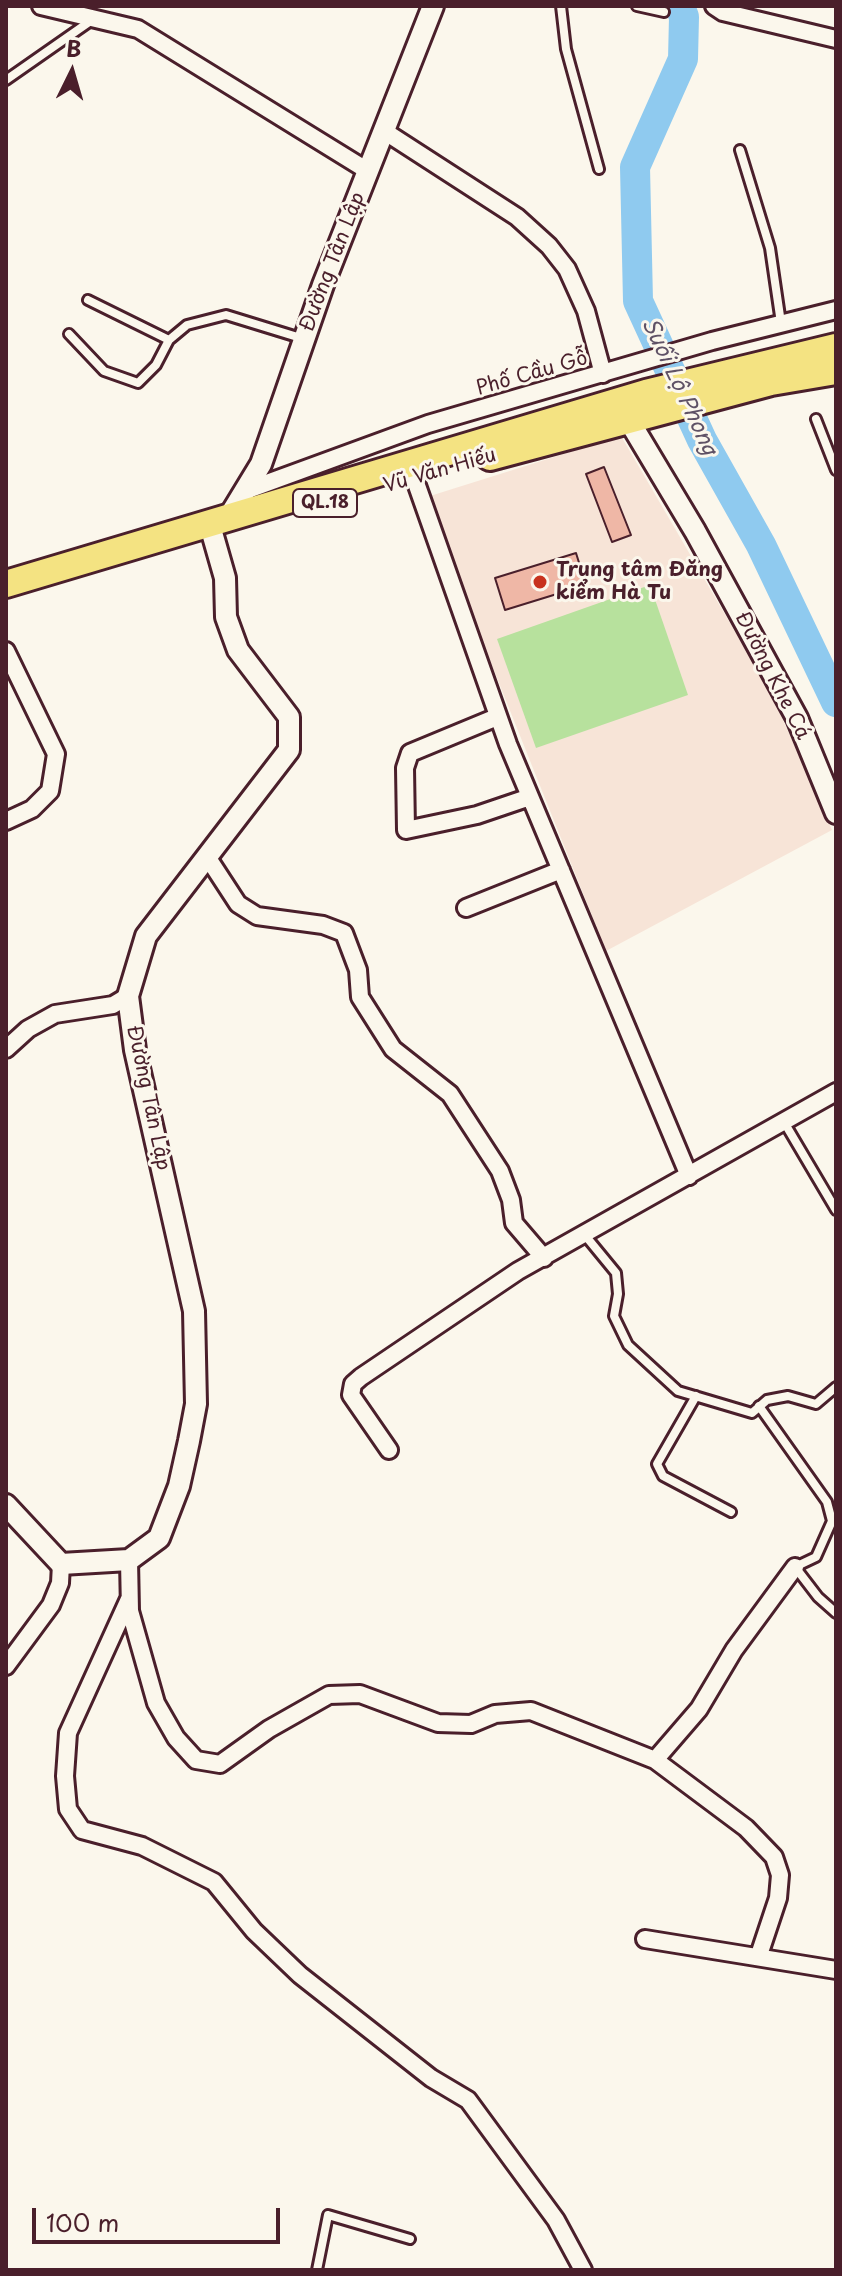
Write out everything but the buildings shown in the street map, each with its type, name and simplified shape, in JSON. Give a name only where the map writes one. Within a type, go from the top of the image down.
[{"type":"main road","name":"QL.18","points":[[640,409],[768,372],[836,347]]},
{"type":"main road","name":"QL.18","points":[[768,372],[836,371]]},
{"type":"main road","name":"Vũ Văn Hiếu","points":[[6,603],[213,536],[640,409]]},
{"type":"main road","name":"Vũ Văn Hiếu","points":[[6,584],[230,515],[640,409]]},
{"type":"street","points":[[41,6],[138,29],[368,171]]},
{"type":"street","name":"Đường Tân Lập","points":[[230,515],[261,464],[304,339],[433,6]]},
{"type":"street","points":[[714,6],[723,12],[836,39]]},
{"type":"street","points":[[384,131],[517,217],[549,246],[567,269],[586,311],[603,374]]},
{"type":"street","name":"Phố Cầu Gỗ","points":[[245,491],[428,424],[712,341],[836,310]]},
{"type":"street","name":"Đường Khe Cá","points":[[640,409],[695,531],[797,718],[836,813]]},
{"type":"street","points":[[414,477],[497,717],[689,1176]]},
{"type":"street","name":"Đường Tân Lập","points":[[129,1560],[159,1538],[179,1486],[196,1404],[194,1311],[135,1050],[128,996],[146,936],[289,750],[289,717],[238,650],[230,628],[225,578],[213,536]]},
{"type":"street","points":[[6,651],[56,754],[50,791],[32,809],[6,821]]},
{"type":"street","points":[[497,717],[410,753],[405,768],[406,830],[477,815],[530,797]]},
{"type":"street","points":[[208,858],[238,904],[257,916],[323,925],[344,933],[358,970],[360,997],[393,1049],[450,1094],[500,1171],[511,1200],[514,1223],[544,1258]]},
{"type":"street","points":[[466,908],[561,870]]},
{"type":"street","points":[[6,1049],[28,1029],[55,1014],[113,1005],[128,996]]},
{"type":"street","points":[[389,1450],[351,1395],[353,1384],[496,1285],[836,1092]]},
{"type":"street","points":[[6,1505],[61,1564],[60,1583],[51,1605],[6,1666]]},
{"type":"street","points":[[61,1564],[129,1560],[130,1598],[156,1703],[176,1738],[196,1760],[220,1764],[269,1729],[329,1695],[360,1694],[438,1723],[471,1724],[495,1714],[531,1711],[616,1742],[655,1760],[746,1828],[774,1857],[780,1875],[778,1898],[759,1955]]},
{"type":"street","points":[[655,1760],[699,1709],[743,1638],[795,1567]]},
{"type":"street","points":[[130,1598],[68,1733],[65,1776],[68,1809],[82,1830],[142,1846],[214,1882],[254,1931],[309,1983],[431,2078],[468,2100],[556,2220],[583,2270]]},
{"type":"street","points":[[645,1939],[759,1955],[836,1970]]},
{"type":"lane","points":[[561,6],[566,49],[599,169]]},
{"type":"lane","points":[[637,6],[664,12]]},
{"type":"lane","points":[[6,80],[92,20]]},
{"type":"lane","points":[[740,150],[770,248],[781,324]]},
{"type":"lane","points":[[88,300],[169,340]]},
{"type":"lane","points":[[69,334],[104,371],[138,383],[156,365],[169,340],[187,325],[226,315],[304,339]]},
{"type":"lane","points":[[816,419],[836,470]]},
{"type":"lane","points":[[784,1122],[836,1210]]},
{"type":"lane","points":[[584,1234],[616,1273],[618,1294],[614,1316],[628,1345],[678,1391],[752,1413],[767,1400],[788,1396],[816,1404],[836,1387]]},
{"type":"lane","points":[[696,1396],[657,1464],[663,1476],[731,1512]]},
{"type":"lane","points":[[759,1406],[827,1502],[832,1521],[816,1557],[795,1567],[818,1597],[836,1613]]},
{"type":"lane","points":[[317,2270],[328,2215],[410,2239]]},
{"type":"shaded area","points":[[621,436],[772,695],[832,830],[606,951],[475,623],[430,496]]},
{"type":"green space","points":[[650,585],[688,695],[536,748],[497,639]]},
{"type":"waterway","name":"Suối Lộ Phong","points":[[680,6],[684,17],[683,59],[635,167],[638,301],[702,440],[761,545],[836,702]]},
{"type":"place","name":"Trung tâm Đăng kiểm Hà Tu","points":[[540,582]]}]
